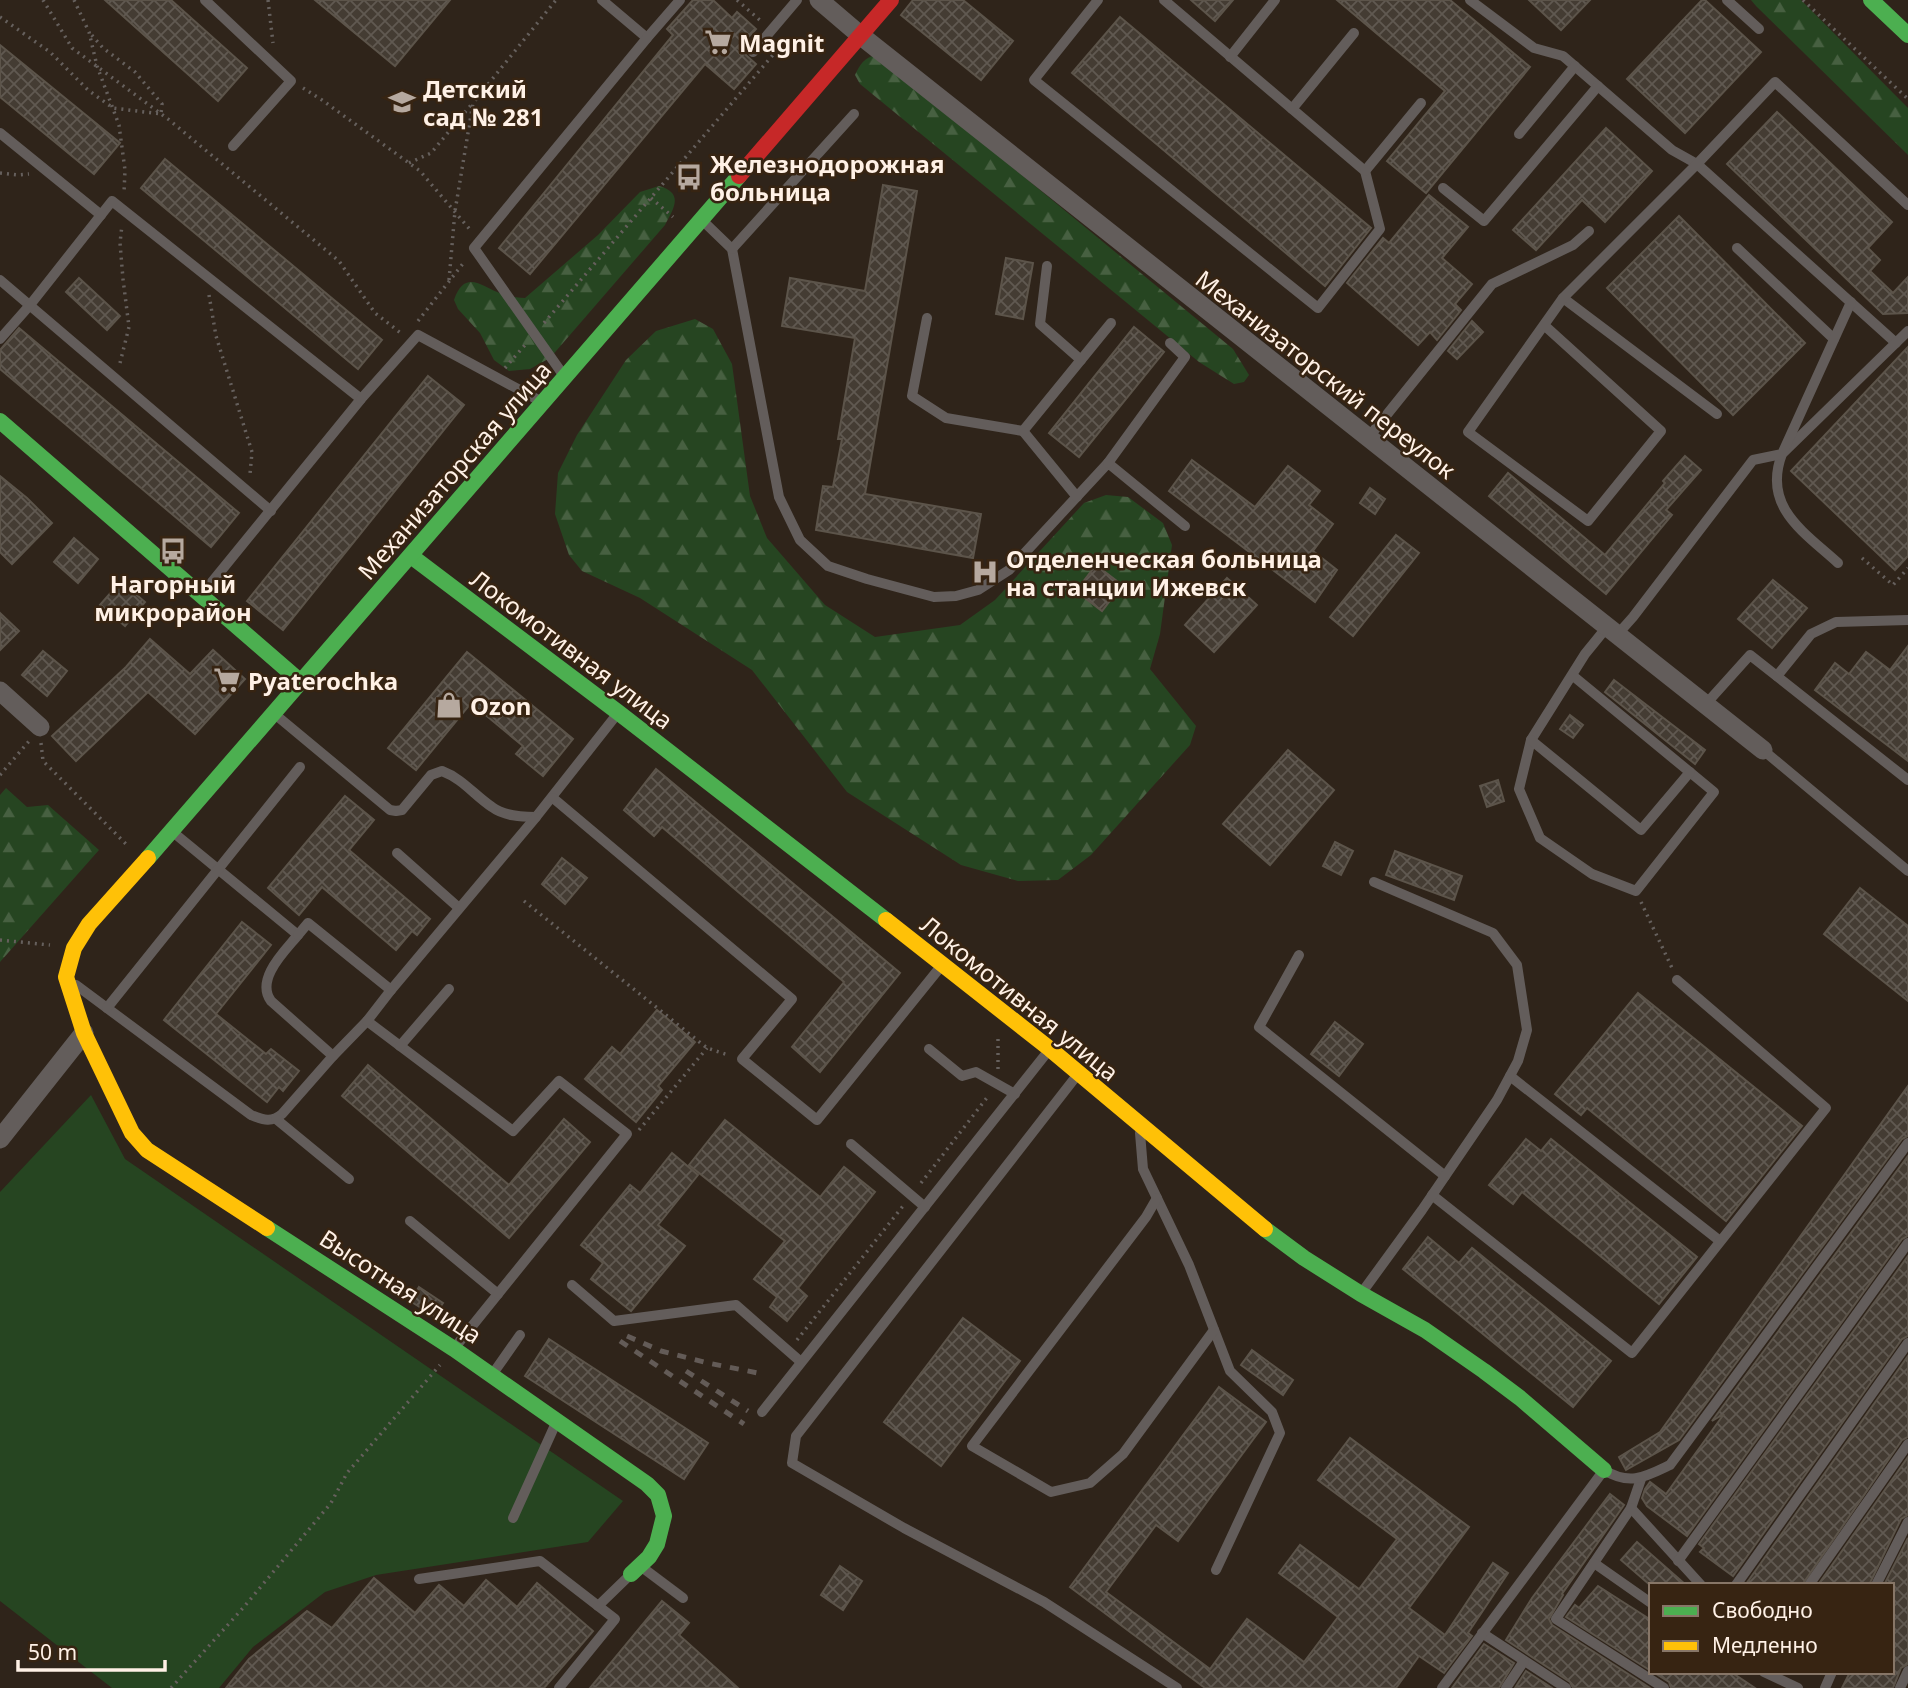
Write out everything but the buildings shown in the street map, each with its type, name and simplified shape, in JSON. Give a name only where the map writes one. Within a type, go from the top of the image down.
[{"type":"street","name":"Механизаторский переулок","points":[[819,0],[1763,750]]},
{"type":"street","name":"Механизаторская улица","points":[[66,977],[74,948],[89,924],[302,682],[891,0]]},
{"type":"street","points":[[1871,0],[1908,35]]},
{"type":"street","points":[[0,421],[302,682]]},
{"type":"street","name":"Локомотивная улица","points":[[411,556],[943,964],[1050,1049],[1256,1223],[1304,1258],[1360,1294],[1425,1330],[1484,1371],[1604,1470]]},
{"type":"street","points":[[0,691],[40,727]]},
{"type":"street","name":"Высотная улица","points":[[66,977],[84,1032],[132,1133],[146,1150],[454,1349],[659,1494],[664,1516],[657,1544],[649,1557],[635,1570]]},
{"type":"street","points":[[0,1139],[84,1032]]},
{"type":"lane","points":[[205,0],[291,81],[233,146]]},
{"type":"lane","points":[[602,0],[647,38]]},
{"type":"lane","points":[[565,377],[477,245],[680,0]]},
{"type":"lane","points":[[753,52],[797,0]]},
{"type":"lane","points":[[1098,0],[1034,80],[1318,308],[1380,229],[1365,171],[1164,0]]},
{"type":"lane","points":[[1230,57],[1275,0]]},
{"type":"lane","points":[[1470,0],[1534,48],[1563,56],[1672,150],[1697,164],[1896,343]]},
{"type":"lane","points":[[1727,0],[1759,29]]},
{"type":"lane","points":[[1292,109],[1354,33]]},
{"type":"lane","points":[[1519,134],[1575,66]]},
{"type":"lane","points":[[1544,325],[1661,431],[1588,521],[1468,432],[1563,298],[1775,82],[1908,205]]},
{"type":"lane","points":[[1443,188],[1484,221],[1598,86]]},
{"type":"lane","points":[[1365,171],[1421,103]]},
{"type":"lane","points":[[732,249],[854,114]]},
{"type":"lane","points":[[0,133],[101,215]]},
{"type":"lane","points":[[0,339],[112,201],[361,399]]},
{"type":"lane","points":[[696,225],[732,249],[779,497],[800,540],[828,566],[934,597],[956,596],[978,590],[1009,570],[1077,497],[1108,463],[1185,357],[1170,343]]},
{"type":"lane","points":[[1368,438],[1492,284],[1573,245],[1589,231]]},
{"type":"lane","points":[[1737,248],[1834,339]]},
{"type":"lane","points":[[1047,266],[1040,324],[1081,360]]},
{"type":"lane","points":[[0,280],[271,511]]},
{"type":"lane","points":[[1563,298],[1717,414]]},
{"type":"lane","points":[[1838,564],[1786,513],[1777,494],[1778,464],[1851,302]]},
{"type":"lane","points":[[927,318],[912,396],[946,418],[1023,431],[1077,497]]},
{"type":"lane","points":[[1023,431],[1111,323]]},
{"type":"lane","points":[[1572,675],[1714,792],[1636,891],[1592,874],[1540,838],[1519,789],[1531,740],[1585,654],[1633,617],[1753,460],[1782,454],[1908,331]]},
{"type":"lane","points":[[200,596],[361,399],[418,335],[543,402]]},
{"type":"lane","points":[[1108,463],[1185,526]]},
{"type":"lane","points":[[1777,676],[1811,634],[1836,622],[1908,620]]},
{"type":"lane","points":[[1705,705],[1750,655],[1908,780]]},
{"type":"lane","points":[[274,713],[390,810],[402,810],[431,775],[442,771],[456,776],[492,807],[502,812],[536,817]]},
{"type":"lane","points":[[66,977],[251,1115],[268,1121],[276,1119],[367,1021],[553,797],[619,713]]},
{"type":"lane","points":[[1531,740],[1641,830],[1690,772]]},
{"type":"lane","points":[[1763,750],[1908,871]]},
{"type":"lane","points":[[107,1008],[300,767]]},
{"type":"lane","points":[[553,797],[792,999],[742,1059],[817,1120],[943,964]]},
{"type":"lane","points":[[172,831],[298,935]]},
{"type":"lane","points":[[397,853],[460,908]]},
{"type":"lane","points":[[1360,1294],[1497,1100],[1518,1061],[1527,1030],[1517,965],[1493,933],[1374,882]]},
{"type":"lane","points":[[333,1056],[266,995],[271,970],[308,923],[391,990]]},
{"type":"lane","points":[[1299,956],[1259,1027],[1445,1176]]},
{"type":"lane","points":[[1432,1195],[1632,1353],[1826,1108],[1677,980]]},
{"type":"lane","points":[[400,1045],[449,989]]},
{"type":"lane","points":[[367,1021],[513,1130],[559,1081],[627,1134],[454,1349]]},
{"type":"lane","points":[[929,1049],[962,1076],[976,1072],[1015,1094]]},
{"type":"lane","points":[[762,1412],[1050,1049]]},
{"type":"lane","points":[[1079,1074],[796,1436],[792,1463],[904,1528],[1044,1602],[1177,1688]]},
{"type":"lane","points":[[1510,1076],[1720,1241]]},
{"type":"lane","points":[[276,1119],[349,1179]]},
{"type":"lane","points":[[1139,1126],[1143,1169],[1189,1265],[1230,1371],[1272,1412],[1280,1433],[1216,1570]]},
{"type":"lane","points":[[1442,1688],[1604,1470],[1616,1477],[1641,1479],[1670,1465],[1908,1143]]},
{"type":"lane","points":[[851,1144],[925,1207]]},
{"type":"lane","points":[[1157,1198],[1146,1217],[972,1446],[1051,1492],[1090,1483],[1123,1454],[1214,1330]]},
{"type":"lane","points":[[410,1221],[498,1294]]},
{"type":"lane","points":[[1678,1560],[1908,1243]]},
{"type":"lane","points":[[572,1285],[614,1321],[736,1305],[802,1362]]},
{"type":"lane","points":[[492,1376],[520,1335]]},
{"type":"lane","points":[[1736,1583],[1908,1343]]},
{"type":"lane","points":[[513,1518],[557,1421]]},
{"type":"lane","points":[[1810,1583],[1908,1444]]},
{"type":"lane","points":[[1641,1479],[1631,1507],[1556,1619],[1664,1688]]},
{"type":"lane","points":[[1631,1507],[1699,1583]]},
{"type":"lane","points":[[1877,1583],[1908,1522]]},
{"type":"lane","points":[[419,1579],[540,1561],[615,1619],[559,1688]]},
{"type":"lane","points":[[1594,1563],[1649,1601]]},
{"type":"lane","points":[[598,1606],[635,1570],[683,1598]]},
{"type":"lane","points":[[1482,1633],[1563,1687]]},
{"type":"lane","points":[[1506,1688],[1524,1661]]},
{"type":"lane","points":[[1900,1688],[1908,1671]]},
{"type":"lane","points":[[1768,1674],[1799,1688]]},
{"type":"lane","points":[[1788,1674],[1799,1688]]},
{"type":"path","points":[[43,0],[72,48],[161,114],[339,261],[375,313],[406,337]]},
{"type":"path","points":[[268,0],[276,67]]},
{"type":"path","points":[[409,163],[431,153],[556,0]]},
{"type":"path","points":[[737,0],[784,42],[807,42],[836,64]]},
{"type":"path","points":[[1803,0],[1908,99]]},
{"type":"path","points":[[0,17],[50,52],[88,90],[113,108],[161,114]]},
{"type":"path","points":[[89,32],[103,48],[135,72],[162,104],[161,114]]},
{"type":"path","points":[[497,378],[784,42]]},
{"type":"path","points":[[291,81],[323,100],[420,171],[455,211],[477,245],[413,328]]},
{"type":"path","points":[[449,282],[455,211],[472,103]]},
{"type":"path","points":[[651,198],[696,225]]},
{"type":"path","points":[[205,276],[216,336],[253,452],[248,490]]},
{"type":"path","points":[[1862,558],[1893,585],[1908,568]]},
{"type":"path","points":[[0,775],[40,727]]},
{"type":"path","points":[[40,727],[43,761],[144,862]]},
{"type":"path","points":[[1636,891],[1677,980]]},
{"type":"path","points":[[524,901],[707,1048],[742,1059]]},
{"type":"path","points":[[0,940],[74,948]]},
{"type":"path","points":[[627,1134],[636,1133],[707,1048]]},
{"type":"path","points":[[171,1688],[243,1608],[331,1503],[346,1473],[454,1349]]},
{"type":"green space","points":[[1751,0],[1801,0],[1908,108],[1908,155],[1756,6]]},
{"type":"green space","points":[[876,55],[1233,349],[1249,375],[1244,382],[1234,384],[1199,362],[860,84],[855,75],[865,60]]},
{"type":"green space","points":[[659,186],[672,193],[675,202],[665,225],[550,358],[530,369],[509,371],[494,360],[480,333],[458,309],[454,300],[458,290],[469,282],[475,282],[505,295],[525,298],[598,235],[640,192]]},
{"type":"green space","points":[[695,319],[713,329],[732,364],[750,496],[767,538],[825,605],[875,637],[960,625],[995,600],[1084,503],[1106,495],[1128,497],[1163,523],[1172,545],[1160,634],[1150,669],[1196,726],[1190,745],[1091,855],[1058,880],[1018,881],[961,865],[847,792],[752,670],[640,598],[582,571],[569,555],[555,514],[558,473],[577,435],[626,360],[656,331]]},
{"type":"green space","points":[[6,788],[27,807],[48,805],[99,850],[0,962],[0,795]]},
{"type":"green space","points":[[91,1095],[125,1159],[623,1501],[588,1542],[376,1575],[325,1592],[253,1647],[219,1688],[112,1688],[0,1601],[0,1192]]},
{"type":"railway","points":[[627,1336],[661,1351],[758,1373]]},
{"type":"railway","points":[[620,1341],[744,1424]]},
{"type":"railway","points":[[686,1371],[748,1411]]},
{"type":"traffic: fast","points":[[1871,0],[1908,35]]},
{"type":"traffic: fast","points":[[148,858],[739,176]]},
{"type":"traffic: fast","points":[[0,421],[301,682]]},
{"type":"traffic: fast","points":[[411,556],[886,920]]},
{"type":"traffic: fast","points":[[267,1228],[454,1349],[647,1484],[658,1495],[664,1516],[657,1544],[649,1557],[631,1574]]},
{"type":"traffic: fast","points":[[1265,1229],[1304,1258],[1425,1330],[1484,1371],[1604,1470]]},
{"type":"traffic: slow","points":[[148,858],[89,924],[74,948],[66,977],[84,1033],[132,1133],[147,1150],[267,1228]]},
{"type":"traffic: slow","points":[[886,920],[1050,1049],[1265,1229]]},
{"type":"traffic: jam","points":[[739,176],[891,0]]},
{"type":"place","name":"Magnit","points":[[718,42]]},
{"type":"place","name":"Детский сад № 281","points":[[402,102]]},
{"type":"place","name":"Железнодорожная больница","points":[[689,177]]},
{"type":"place","name":"Нагорный микрорайон","points":[[173,551]]},
{"type":"place","name":"Отделенческая больница на станции Ижевск","points":[[985,572]]},
{"type":"place","name":"Pyaterochka","points":[[227,680]]},
{"type":"place","name":"Ozon","points":[[449,705]]}]
